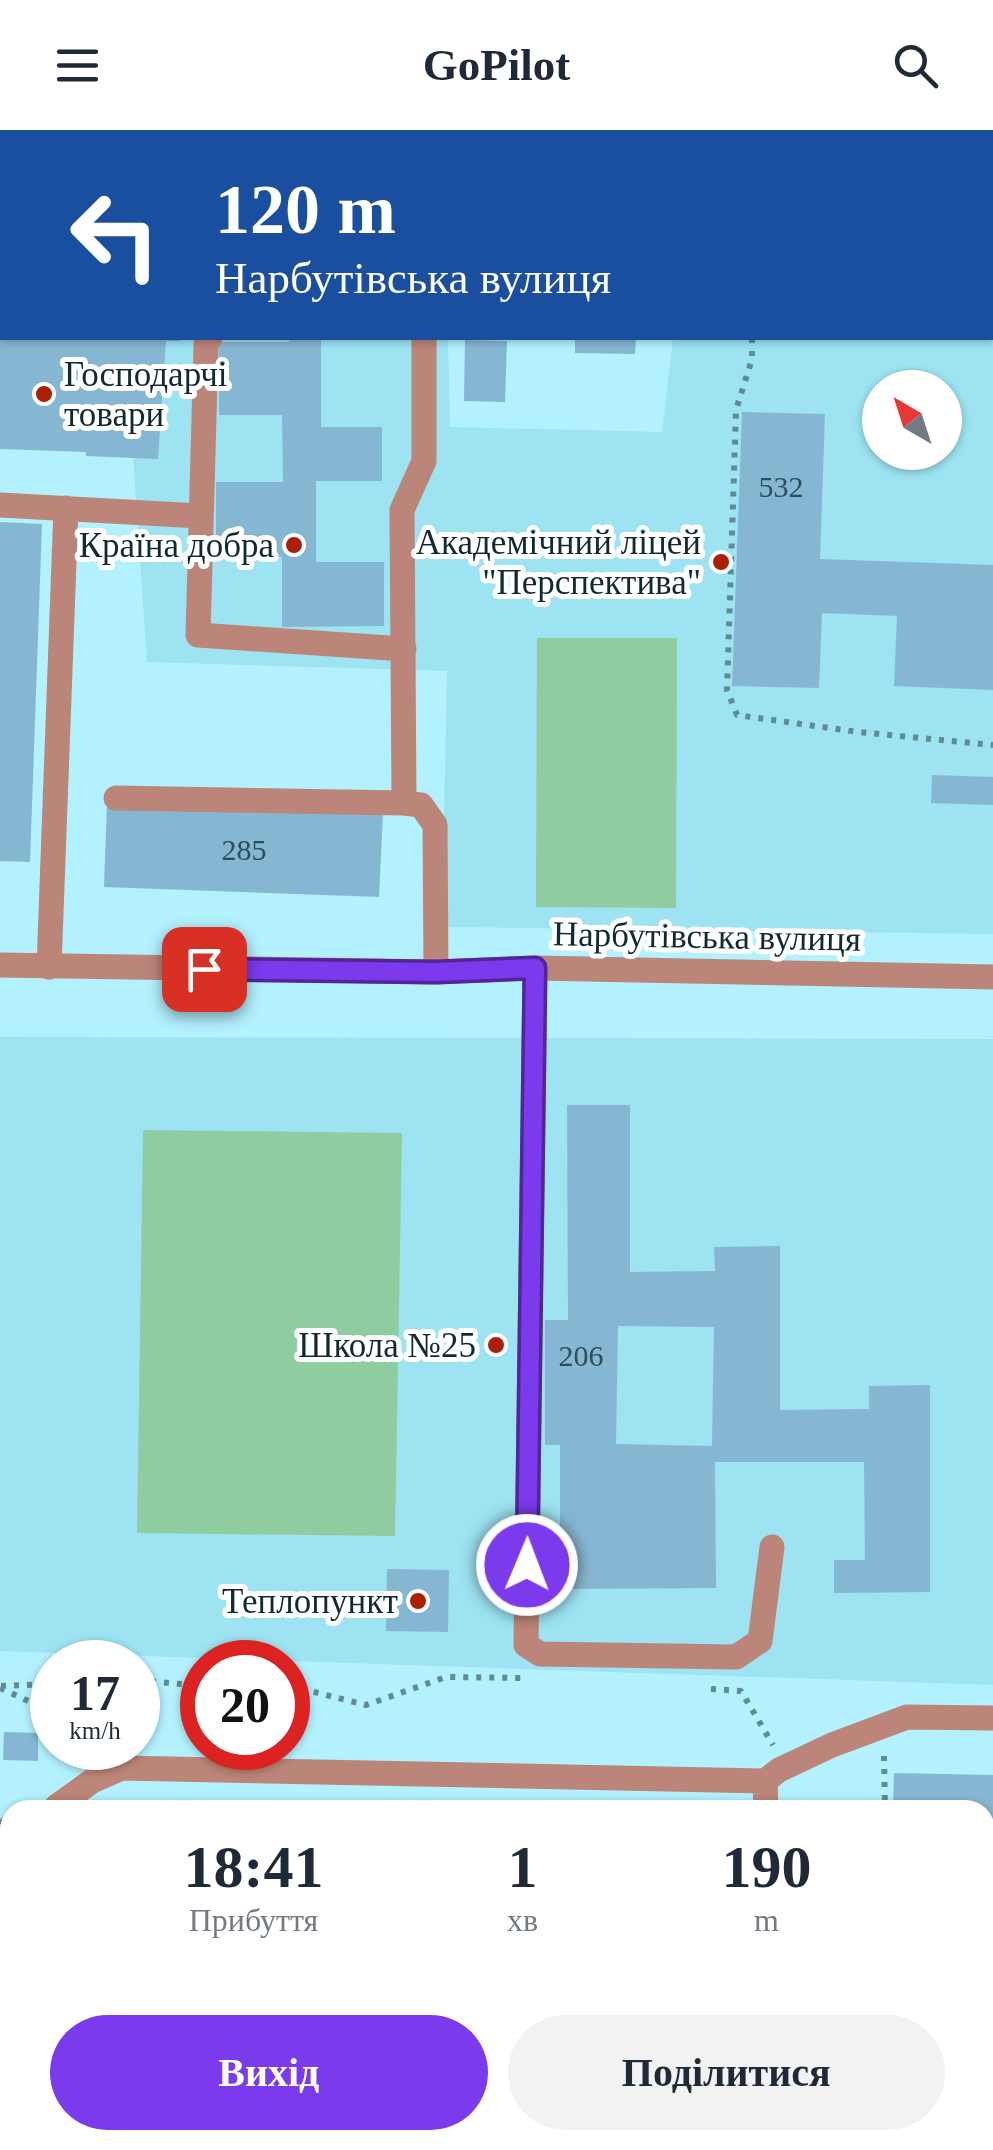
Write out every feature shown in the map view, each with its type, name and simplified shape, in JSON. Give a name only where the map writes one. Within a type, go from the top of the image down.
[{"type":"street","points":[[209,340],[198,635],[404,649]]},
{"type":"street","points":[[404,802],[402,510],[424,461],[424,340]]},
{"type":"street","points":[[0,505],[200,516]]},
{"type":"street","points":[[49,967],[66,508]]},
{"type":"street","points":[[116,798],[404,802],[421,806],[435,826],[436,972]]},
{"type":"street","name":"Нарбутівська вулиця","points":[[0,965],[436,972],[535,968],[993,977]]},
{"type":"street","points":[[535,968],[526,1645],[540,1654],[736,1657],[760,1642],[772,1548]]},
{"type":"street","points":[[65,1800],[92,1781],[122,1768],[772,1775],[832,1745],[907,1717],[993,1718]]},
{"type":"street","points":[[768,1800],[772,1775]]},
{"type":"path","points":[[752,340],[752,359],[736,410],[727,690],[737,715],[858,732],[993,744]]},
{"type":"path","points":[[310,1691],[366,1705],[446,1677],[540,1677]]},
{"type":"path","points":[[0,1687],[30,1685]]},
{"type":"path","points":[[0,1687],[30,1701]]},
{"type":"path","points":[[704,1688],[741,1691],[772,1741],[772,1775]]},
{"type":"path","points":[[884,1744],[885,1800]]},
{"type":"shaded area","name":"Академічний ліцей \"Перспектива\"","points":[[125,340],[448,340],[450,427],[662,432],[673,340],[993,340],[993,934],[442,927],[447,671],[147,662]]},
{"type":"shaded area","name":"Школа №25","points":[[0,1037],[993,1039],[993,1685],[310,1662],[310,1640],[180,1640],[180,1657],[160,1656],[160,1640],[30,1640],[30,1652],[0,1651]]},
{"type":"green space","points":[[537,638],[677,638],[676,908],[536,907]]},
{"type":"green space","points":[[143,1130],[402,1133],[395,1536],[137,1533]]},
{"type":"building","points":[[0,340],[181,340],[166,341],[158,459],[0,449]]},
{"type":"building","points":[[321,340],[321,427],[382,427],[382,481],[316,481],[316,562],[384,562],[384,626],[282,627],[282,557],[216,557],[216,482],[283,482],[282,415],[219,415],[219,342]]},
{"type":"building","points":[[465,340],[507,341],[505,402],[464,401]]},
{"type":"building","points":[[575,340],[636,340],[635,354],[575,353]]},
{"type":"building","points":[[742,412],[825,414],[820,559],[993,565],[993,690],[894,686],[897,616],[822,613],[819,688],[732,686]]},
{"type":"building","points":[[0,522],[42,524],[30,862],[0,861]]},
{"type":"building","points":[[932,775],[993,777],[993,805],[931,803]]},
{"type":"building","points":[[107,803],[383,813],[379,897],[104,887]]},
{"type":"building","points":[[567,1105],[630,1105],[630,1272],[715,1271],[714,1247],[780,1246],[780,1410],[869,1409],[869,1386],[930,1385],[930,1592],[834,1593],[834,1560],[865,1560],[864,1462],[715,1462],[716,1588],[560,1589],[560,1445],[545,1445],[545,1320],[568,1320]],"holes":[[[618,1326],[714,1327],[712,1446],[616,1444]]]},
{"type":"building","name":"Теплопункт","points":[[387,1569],[449,1570],[448,1632],[386,1631]]},
{"type":"building","points":[[4,1732],[30,1733],[30,1761],[3,1760]]},
{"type":"building","points":[[894,1773],[993,1775],[993,1800],[893,1800]]},
{"type":"place","name":"Господарчі товари","points":[[44,394]]},
{"type":"place","name":"Країна добра","points":[[294,545]]},
{"type":"place","name":"Академічний ліцей \"Перспектива\"","points":[[721,562]]},
{"type":"place","name":"Школа №25","points":[[496,1345]]},
{"type":"place","name":"Теплопункт","points":[[418,1601]]},
{"type":"route","points":[[204,969],[436,972],[535,968],[527,1565]]}]
